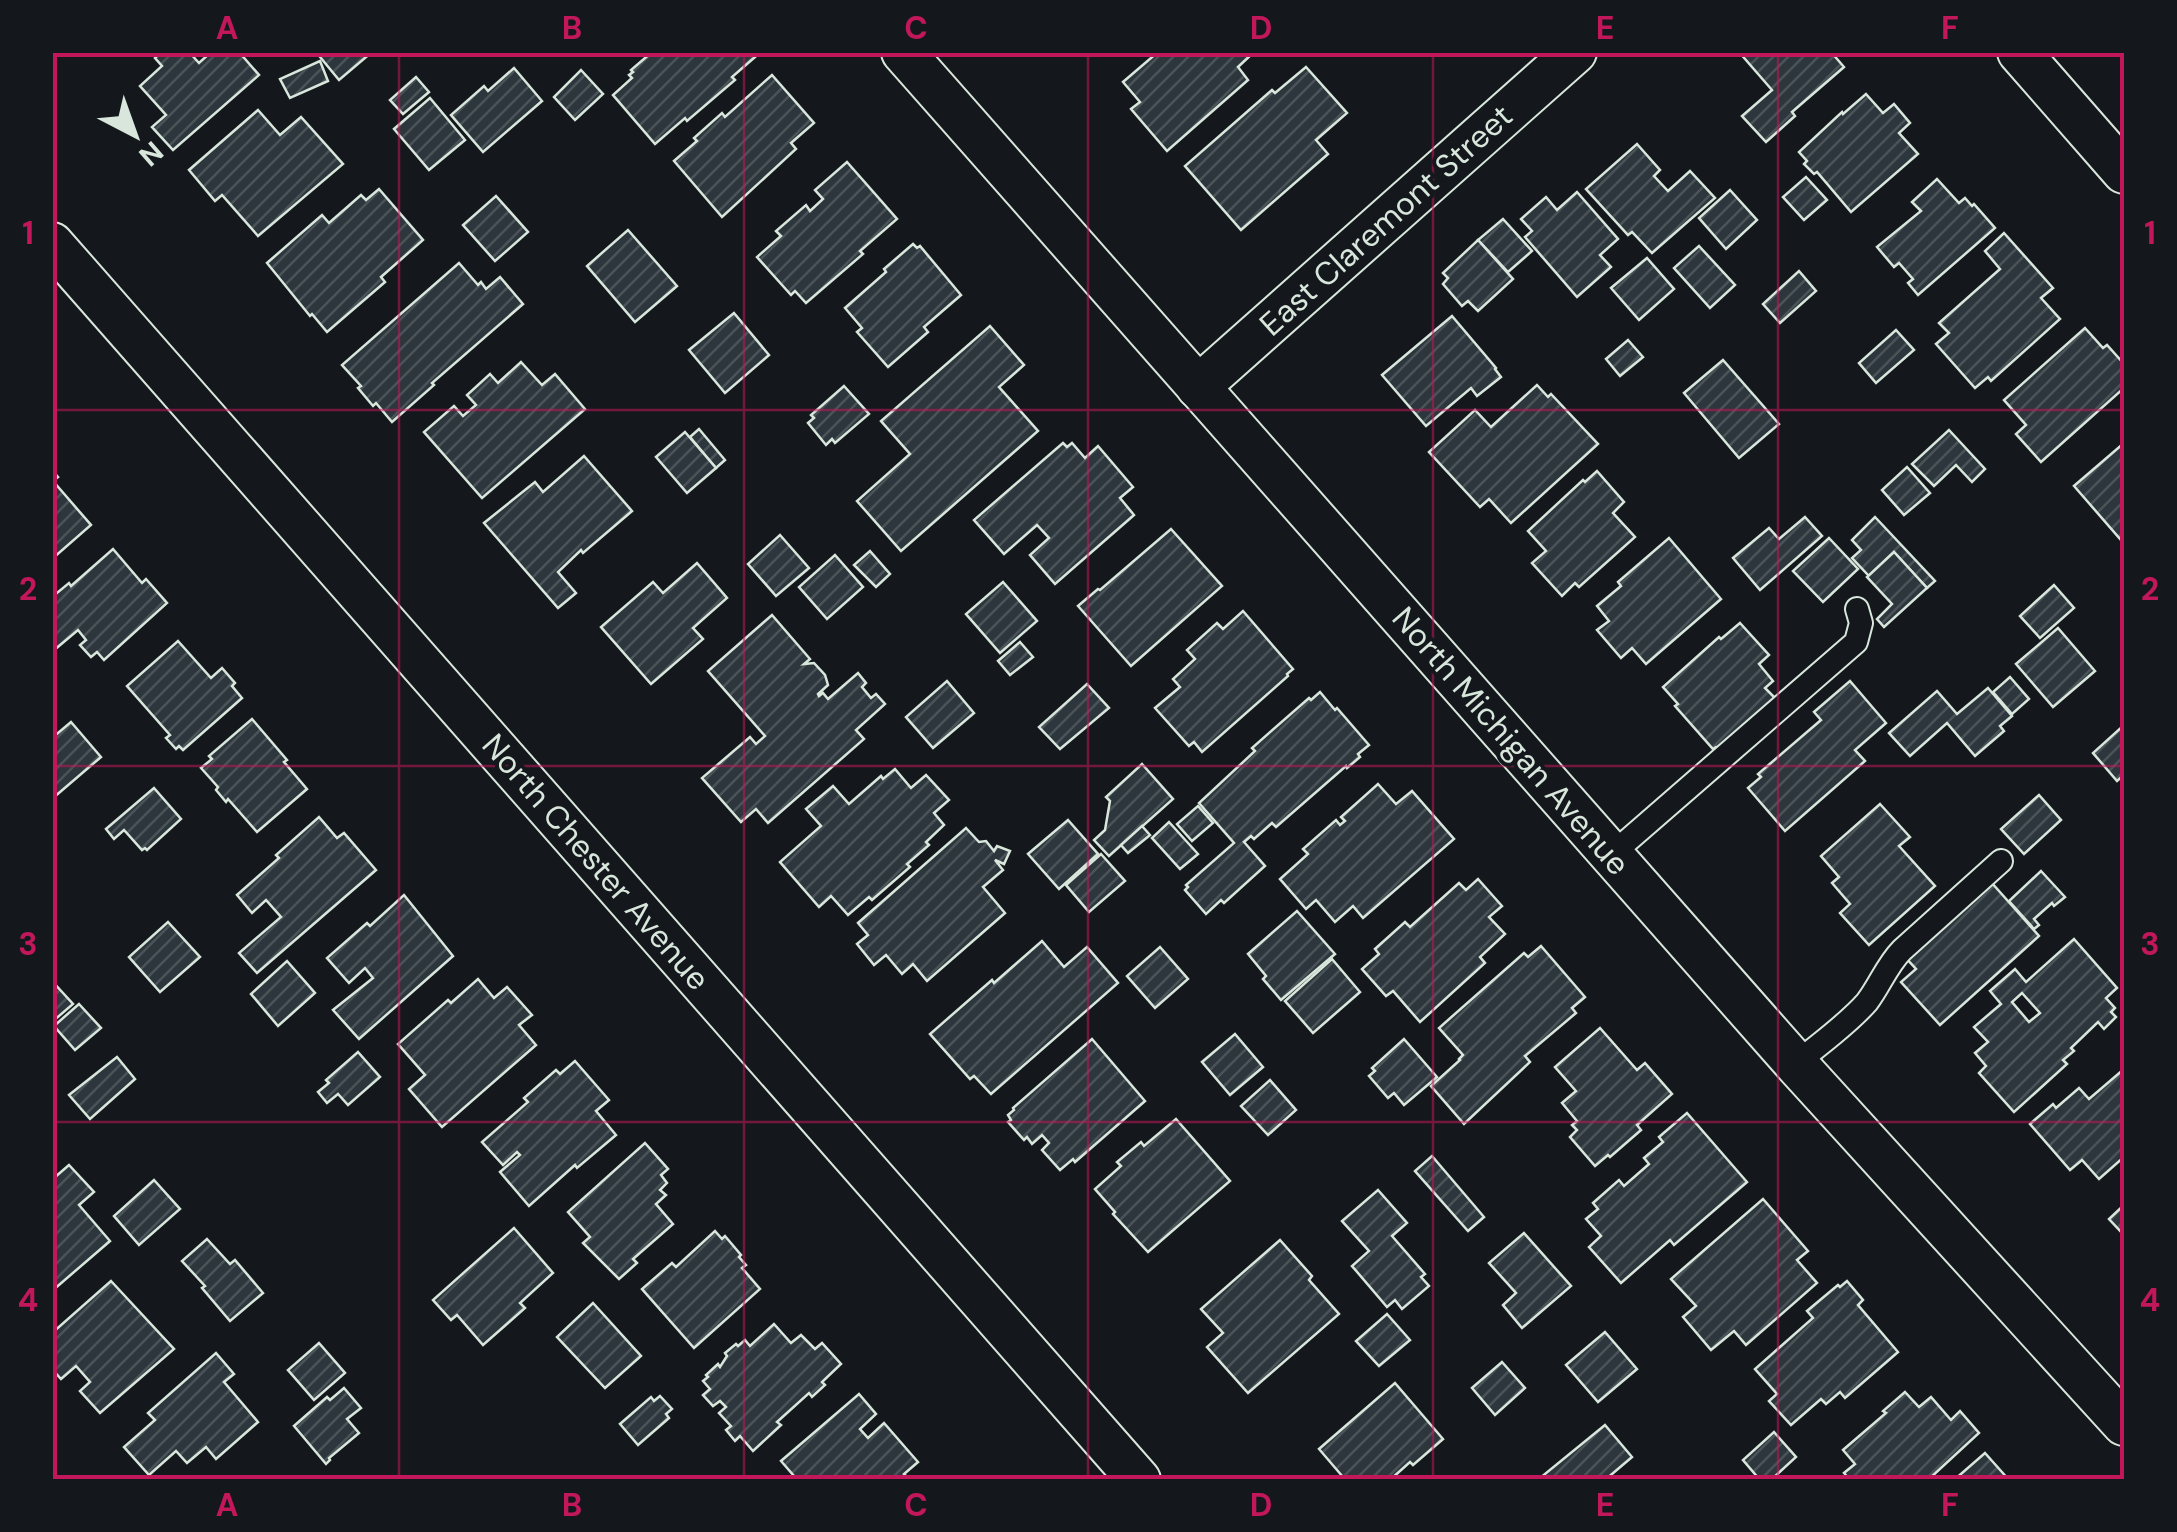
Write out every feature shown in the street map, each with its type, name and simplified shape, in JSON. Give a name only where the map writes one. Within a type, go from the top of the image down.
[{"type":"street","name":"North Michigan Avenue","points":[[903,52],[1796,1064],[2124,1424]]},
{"type":"street","name":"East Claremont Street","points":[[1198,387],[1574,52]]},
{"type":"street","points":[[2019,52],[2124,172]]},
{"type":"street","name":"North Chester Avenue","points":[[52,244],[1139,1480]]},
{"type":"lane","points":[[1611,854],[1856,642],[1861,623],[1857,609]]},
{"type":"lane","points":[[1796,1064],[1862,1007],[1902,950],[2000,860]]},
{"type":"building","points":[[161,52],[189,52],[199,63],[211,52],[239,52],[259,75],[173,150],[152,127],[166,115],[140,86],[162,66],[155,58]]},
{"type":"building","points":[[316,52],[372,52],[339,80]]},
{"type":"building","points":[[652,52],[751,52],[755,57],[732,77],[735,80],[655,144],[613,95],[632,78],[631,70]]},
{"type":"building","points":[[1158,52],[1252,54],[1238,67],[1248,80],[1167,151],[1131,109],[1140,102],[1123,82]]},
{"type":"building","points":[[1739,52],[1831,52],[1844,67],[1792,112],[1795,116],[1766,142],[1742,116],[1772,90]]},
{"type":"building","points":[[320,61],[328,81],[290,98],[280,79]]},
{"type":"building","points":[[1306,67],[1347,113],[1316,140],[1328,154],[1241,230],[1185,166],[1272,90],[1275,93]]},
{"type":"building","points":[[514,68],[542,101],[483,152],[451,115],[484,86],[488,91]]},
{"type":"building","points":[[581,70],[603,94],[575,120],[554,97]]},
{"type":"building","points":[[772,75],[814,123],[791,143],[796,149],[722,217],[674,161],[722,113],[725,117]]},
{"type":"building","points":[[416,77],[429,92],[403,114],[390,100]]},
{"type":"building","points":[[1866,94],[1883,113],[1894,104],[1910,123],[1899,133],[1918,154],[1851,212],[1817,172],[1814,174],[1804,164],[1807,161],[1799,152]]},
{"type":"building","points":[[430,98],[465,140],[429,170],[394,129]]},
{"type":"building","points":[[258,110],[280,135],[301,117],[343,164],[258,236],[222,195],[215,201],[189,170]]},
{"type":"building","points":[[1637,144],[1660,170],[1654,176],[1668,191],[1690,171],[1715,198],[1652,253],[1632,232],[1628,235],[1586,189]]},
{"type":"building","points":[[847,162],[897,219],[806,303],[795,291],[791,295],[757,257],[781,236],[776,231],[806,205],[810,211],[823,199],[815,190]]},
{"type":"building","points":[[1806,177],[1827,200],[1804,220],[1783,197]]},
{"type":"building","points":[[1937,179],[1959,203],[1965,198],[1974,204],[1995,228],[1918,295],[1908,283],[1913,279],[1899,263],[1894,267],[1877,247],[1921,211],[1912,202]]},
{"type":"building","points":[[379,189],[423,240],[381,277],[385,282],[327,332],[267,263],[322,215],[329,223],[361,195],[366,200]]},
{"type":"building","points":[[1730,190],[1757,220],[1726,249],[1699,218]]},
{"type":"building","points":[[1577,192],[1618,239],[1600,255],[1611,267],[1577,297],[1525,237],[1532,231],[1521,219],[1546,197],[1557,210]]},
{"type":"building","points":[[496,196],[528,232],[495,261],[463,225]]},
{"type":"building","points":[[1503,219],[1532,251],[1508,272],[1478,240]]},
{"type":"building","points":[[628,230],[677,286],[635,322],[587,266]]},
{"type":"building","points":[[2004,233],[2053,288],[2041,298],[2060,319],[1991,381],[1988,377],[1975,388],[1936,344],[1949,333],[1939,323],[2000,269],[1985,251]]},
{"type":"building","points":[[1478,240],[1513,279],[1478,311],[1468,301],[1462,306],[1443,284],[1448,278],[1443,273]]},
{"type":"building","points":[[913,244],[920,246],[961,295],[924,327],[928,332],[888,367],[857,332],[862,328],[845,308]]},
{"type":"building","points":[[1699,246],[1735,285],[1710,308],[1674,268]]},
{"type":"building","points":[[1647,258],[1674,289],[1639,320],[1611,288]]},
{"type":"building","points":[[459,263],[486,289],[500,277],[523,304],[392,422],[376,403],[373,406],[342,365]]},
{"type":"building","points":[[1799,271],[1816,291],[1780,323],[1763,304]]},
{"type":"building","points":[[734,313],[769,355],[725,393],[689,350]]},
{"type":"building","points":[[1452,316],[1501,377],[1477,396],[1471,388],[1426,426],[1382,375]]},
{"type":"building","points":[[990,326],[1024,365],[999,387],[1038,431],[901,551],[857,501],[910,454],[881,421]]},
{"type":"building","points":[[2085,328],[2124,364],[2124,388],[2041,462],[2016,434],[2026,425],[2004,400]]},
{"type":"building","points":[[1896,330],[1914,350],[1876,383],[1859,363]]},
{"type":"building","points":[[1628,340],[1643,357],[1620,376],[1606,359]]},
{"type":"building","points":[[1723,360],[1779,424],[1739,458],[1684,393]]},
{"type":"building","points":[[521,362],[542,385],[555,374],[585,409],[482,498],[424,432],[454,406],[463,416],[476,405],[467,395],[490,374],[498,383]]},
{"type":"building","points":[[1537,385],[1548,397],[1551,394],[1598,444],[1511,523],[1489,499],[1480,507],[1429,452],[1475,410],[1491,427]]},
{"type":"building","points":[[844,386],[869,414],[835,443],[832,439],[826,445],[808,423],[814,418],[811,415]]},
{"type":"building","points":[[699,429],[725,460],[716,468],[690,437]]},
{"type":"building","points":[[1949,430],[1985,469],[1972,482],[1956,465],[1934,486],[1912,464]]},
{"type":"building","points":[[685,432],[716,468],[687,493],[656,457]]},
{"type":"building","points":[[1063,443],[1067,447],[1072,443],[1085,458],[1098,446],[1133,487],[1120,498],[1134,515],[1055,584],[1030,555],[1049,538],[1037,525],[1004,554],[974,520]]},
{"type":"building","points":[[2124,443],[2124,538],[2121,540],[2074,486]]},
{"type":"building","points":[[584,456],[632,511],[558,572],[576,593],[558,608],[484,523],[535,482],[543,492]]},
{"type":"building","points":[[1907,467],[1930,493],[1904,515],[1882,490]]},
{"type":"building","points":[[52,470],[58,477],[53,481],[91,525],[52,559]]},
{"type":"building","points":[[1597,471],[1624,502],[1613,513],[1635,537],[1579,587],[1575,583],[1562,596],[1532,563],[1546,551],[1528,531]]},
{"type":"building","points":[[1805,517],[1822,536],[1760,590],[1733,558],[1769,528],[1779,539]]},
{"type":"building","points":[[1875,517],[1935,581],[1927,588],[1894,552],[1869,576],[1852,558],[1861,550],[1852,540]]},
{"type":"building","points":[[1171,529],[1222,586],[1131,666],[1078,606]]},
{"type":"building","points":[[780,535],[809,568],[776,596],[748,564]]},
{"type":"building","points":[[1669,538],[1721,599],[1646,664],[1632,648],[1621,658],[1597,630],[1609,621],[1597,606],[1621,586],[1618,582]]},
{"type":"building","points":[[1829,538],[1858,569],[1823,602],[1793,571]]},
{"type":"building","points":[[113,549],[142,583],[146,579],[167,603],[104,660],[97,652],[91,657],[80,645],[86,640],[78,630],[53,651],[52,597],[69,583],[71,586]]},
{"type":"building","points":[[870,551],[890,574],[876,587],[854,565]]},
{"type":"building","points":[[1894,552],[1927,588],[1884,627],[1877,619],[1892,604],[1867,577]]},
{"type":"building","points":[[835,555],[863,587],[827,619],[799,587]]},
{"type":"building","points":[[697,563],[727,598],[693,628],[703,639],[651,684],[601,627],[653,582],[663,593]]},
{"type":"building","points":[[1003,582],[1037,621],[1000,653],[966,614]]},
{"type":"building","points":[[2054,585],[2074,608],[2040,638],[2020,616]]},
{"type":"building","points":[[1243,611],[1293,669],[1202,752],[1194,742],[1189,746],[1155,708],[1180,687],[1173,679],[1195,659],[1187,650],[1217,623],[1223,629]]},
{"type":"building","points":[[772,615],[810,659],[804,664],[814,663],[825,675],[828,685],[819,696],[823,693],[828,699],[858,673],[871,698],[876,694],[885,704],[856,730],[864,739],[768,823],[756,809],[741,822],[702,778],[750,737],[756,744],[765,736],[708,671]]},
{"type":"building","points":[[1740,623],[1769,655],[1759,664],[1773,681],[1765,688],[1778,701],[1721,752],[1713,749],[1663,687]]},
{"type":"building","points":[[2058,628],[2095,671],[2053,707],[2016,664]]},
{"type":"building","points":[[178,641],[211,678],[222,668],[242,698],[183,750],[179,746],[176,749],[166,738],[170,735],[127,686]]},
{"type":"building","points":[[1020,642],[1033,657],[1010,675],[998,661]]},
{"type":"building","points":[[2010,677],[2029,699],[2012,714],[1993,692]]},
{"type":"building","points":[[947,681],[974,713],[933,748],[906,717]]},
{"type":"building","points":[[1850,681],[1886,723],[1855,750],[1865,761],[1785,831],[1748,788],[1761,777],[1758,774],[1821,720],[1814,712]]},
{"type":"building","points":[[1087,684],[1109,708],[1060,749],[1039,727]]},
{"type":"building","points":[[1988,688],[2012,716],[2000,726],[2004,731],[1975,756],[1947,723],[1910,756],[1889,733],[1937,691],[1957,714]]},
{"type":"building","points":[[1320,692],[1369,745],[1358,754],[1360,757],[1276,827],[1272,823],[1254,839],[1251,836],[1244,842],[1265,866],[1206,914],[1185,890],[1186,885],[1234,843],[1199,803],[1255,751],[1252,748]]},
{"type":"building","points":[[252,719],[307,789],[257,832],[228,799],[226,802],[201,768],[212,759],[209,756]]},
{"type":"building","points":[[71,722],[101,757],[53,798],[52,738]]},
{"type":"building","points":[[2124,725],[2124,775],[2117,781],[2093,753]]},
{"type":"building","points":[[1142,764],[1173,799],[1109,856],[1094,840],[1105,830],[1110,801],[1106,797]]},
{"type":"building","points":[[895,769],[911,788],[926,775],[949,800],[934,813],[944,825],[907,864],[910,867],[872,900],[869,897],[848,915],[831,896],[819,907],[780,862],[821,826],[806,809],[833,786],[849,804]]},
{"type":"building","points":[[1378,784],[1396,804],[1412,791],[1454,839],[1363,918],[1353,906],[1335,922],[1316,900],[1306,909],[1280,879],[1308,854],[1303,849],[1336,820],[1340,825],[1345,821],[1341,817]]},
{"type":"building","points":[[154,788],[181,819],[147,850],[142,850],[124,830],[114,839],[106,829]]},
{"type":"building","points":[[2039,795],[2061,820],[2024,854],[2001,829]]},
{"type":"building","points":[[1880,804],[1910,837],[1899,846],[1935,886],[1869,945],[1840,913],[1850,904],[1832,883],[1839,877],[1821,856]]},
{"type":"building","points":[[1198,806],[1213,823],[1192,841],[1177,824]]},
{"type":"building","points":[[319,817],[337,838],[344,833],[376,870],[257,973],[239,953],[281,917],[266,900],[252,913],[237,895]]},
{"type":"building","points":[[1068,820],[1098,854],[1059,889],[1028,854]]},
{"type":"building","points":[[1169,822],[1198,854],[1180,869],[1152,838]]},
{"type":"building","points":[[1142,826],[1150,835],[1128,853],[1121,845]]},
{"type":"building","points":[[966,828],[994,851],[997,846],[1010,851],[1004,864],[995,860],[1003,870],[983,887],[1005,913],[927,981],[913,964],[902,974],[886,955],[874,965],[857,944],[868,935],[858,923]]},
{"type":"building","points":[[1101,854],[1125,881],[1089,912],[1066,885]]},
{"type":"building","points":[[2041,871],[2065,897],[2034,919],[2039,925],[2034,929],[2009,901]]},
{"type":"building","points":[[1478,879],[1502,906],[1489,917],[1505,934],[1480,957],[1485,963],[1420,1022],[1393,991],[1386,996],[1362,969],[1379,954],[1375,949],[1405,922],[1410,927],[1459,883],[1466,890]]},
{"type":"building","points":[[1991,882],[2039,936],[1940,1025],[1901,982],[1916,969],[1906,958]]},
{"type":"building","points":[[404,895],[453,956],[359,1039],[333,1010],[373,978],[365,968],[349,983],[327,958]]},
{"type":"building","points":[[1297,911],[1335,954],[1281,1000],[1248,954]]},
{"type":"building","points":[[168,922],[200,957],[160,992],[129,957]]},
{"type":"building","points":[[2074,939],[2117,988],[2106,998],[2115,1008],[2111,1012],[2116,1017],[2104,1029],[2098,1022],[2071,1048],[2074,1051],[2063,1060],[2067,1064],[2014,1112],[1979,1073],[1986,1066],[1975,1053],[1988,1042],[1974,1027],[2001,1004],[1990,991],[2015,969],[2026,982]],"holes":[[[2022,993],[2040,1013],[2029,1022],[2012,1002]]]},
{"type":"building","points":[[1042,941],[1064,967],[1087,947],[1118,983],[991,1094],[974,1076],[970,1079],[930,1034]]},
{"type":"building","points":[[1541,946],[1585,997],[1572,1008],[1576,1013],[1525,1056],[1530,1062],[1464,1124],[1431,1086],[1463,1055],[1439,1028],[1524,953],[1528,957]]},
{"type":"building","points":[[1160,947],[1188,979],[1155,1008],[1127,976]]},
{"type":"building","points":[[1332,959],[1360,992],[1313,1033],[1285,1001]]},
{"type":"building","points":[[287,961],[315,993],[278,1026],[251,994]]},
{"type":"building","points":[[478,979],[494,998],[507,987],[532,1015],[519,1025],[536,1045],[442,1127],[409,1089],[425,1075],[398,1044]]},
{"type":"building","points":[[52,981],[73,1004],[52,1022]]},
{"type":"building","points":[[79,1004],[101,1028],[75,1050],[54,1026]]},
{"type":"building","points":[[1600,1028],[1637,1070],[1645,1063],[1672,1094],[1637,1125],[1641,1130],[1595,1166],[1570,1137],[1577,1130],[1572,1125],[1577,1121],[1562,1103],[1576,1091],[1555,1067]]},
{"type":"building","points":[[1235,1034],[1263,1067],[1230,1095],[1202,1062]]},
{"type":"building","points":[[1092,1039],[1145,1101],[1075,1162],[1073,1159],[1060,1170],[1042,1150],[1049,1143],[1042,1135],[1032,1144],[1027,1137],[1024,1140],[1008,1122],[1008,1115]]},
{"type":"building","points":[[1404,1039],[1437,1077],[1404,1105],[1394,1093],[1388,1098],[1369,1076],[1375,1071],[1372,1068]]},
{"type":"building","points":[[358,1052],[380,1077],[348,1105],[338,1094],[327,1103],[318,1092]]},
{"type":"building","points":[[117,1057],[135,1079],[90,1119],[69,1095]]},
{"type":"building","points":[[575,1061],[609,1100],[596,1111],[616,1135],[529,1206],[500,1172],[520,1155],[517,1152],[503,1165],[482,1142],[528,1102],[524,1098],[556,1070],[560,1074]]},
{"type":"building","points":[[2124,1069],[2124,1157],[2099,1179],[2082,1160],[2070,1170],[2030,1124],[2079,1088],[2089,1099]]},
{"type":"building","points":[[1270,1080],[1296,1110],[1268,1135],[1241,1106]]},
{"type":"building","points":[[1687,1113],[1747,1182],[1674,1245],[1670,1240],[1621,1283],[1589,1247],[1601,1236],[1586,1219],[1598,1209],[1593,1203],[1619,1180],[1624,1186],[1649,1164],[1644,1158],[1663,1142],[1659,1137]]},
{"type":"building","points":[[1176,1119],[1230,1181],[1148,1252],[1095,1189],[1121,1166],[1117,1162]]},
{"type":"building","points":[[645,1143],[668,1169],[661,1175],[667,1183],[660,1190],[666,1195],[656,1204],[673,1224],[633,1259],[637,1263],[619,1279],[583,1243],[590,1237],[568,1212]]},
{"type":"building","points":[[1432,1156],[1484,1217],[1468,1231],[1415,1171]]},
{"type":"building","points":[[69,1165],[94,1192],[79,1205],[110,1241],[52,1291],[52,1176]]},
{"type":"building","points":[[154,1180],[180,1209],[139,1245],[114,1216]]},
{"type":"building","points":[[1378,1190],[1407,1223],[1392,1236],[1425,1274],[1421,1277],[1429,1286],[1402,1309],[1395,1300],[1387,1307],[1352,1266],[1369,1251],[1342,1221]]},
{"type":"building","points":[[1763,1199],[1808,1251],[1797,1260],[1817,1283],[1746,1345],[1734,1331],[1711,1350],[1683,1317],[1696,1306],[1671,1279]]},
{"type":"building","points":[[2124,1205],[2124,1235],[2109,1219]]},
{"type":"building","points":[[514,1228],[553,1273],[520,1303],[525,1308],[483,1345],[457,1315],[451,1320],[433,1300]]},
{"type":"building","points":[[715,1231],[722,1239],[725,1236],[741,1255],[746,1265],[742,1268],[760,1289],[694,1348],[642,1289],[672,1263],[676,1267]]},
{"type":"building","points":[[1524,1233],[1571,1286],[1522,1328],[1503,1305],[1516,1293],[1489,1263]]},
{"type":"building","points":[[207,1239],[230,1264],[235,1260],[263,1293],[230,1321],[182,1261]]},
{"type":"building","points":[[1280,1240],[1339,1314],[1248,1393],[1207,1347],[1223,1333],[1201,1309]]},
{"type":"building","points":[[111,1281],[174,1349],[100,1413],[80,1391],[90,1382],[76,1366],[61,1379],[52,1369],[52,1333]]},
{"type":"building","points":[[1847,1281],[1863,1300],[1858,1305],[1898,1352],[1845,1398],[1840,1392],[1826,1404],[1821,1399],[1791,1425],[1769,1401],[1777,1394],[1755,1369],[1813,1318],[1807,1311]]},
{"type":"building","points":[[593,1303],[641,1356],[605,1388],[557,1337]]},
{"type":"building","points":[[1387,1314],[1410,1340],[1379,1366],[1356,1341]]},
{"type":"building","points":[[774,1324],[791,1343],[801,1335],[815,1349],[822,1343],[841,1364],[812,1397],[809,1393],[777,1422],[781,1425],[753,1451],[740,1436],[735,1441],[726,1430],[731,1426],[719,1413],[726,1407],[720,1401],[713,1406],[703,1395],[710,1389],[703,1381],[718,1364],[720,1367],[725,1353],[736,1344],[745,1340],[750,1346]]},
{"type":"building","points":[[1605,1332],[1637,1369],[1598,1402],[1566,1365]]},
{"type":"building","points":[[319,1343],[345,1373],[314,1400],[288,1370]]},
{"type":"building","points":[[216,1353],[234,1374],[224,1382],[258,1422],[216,1459],[206,1447],[187,1463],[176,1451],[149,1475],[124,1447],[155,1420],[148,1413]]},
{"type":"building","points":[[1502,1362],[1525,1388],[1495,1415],[1472,1388]]},
{"type":"building","points":[[1395,1383],[1443,1439],[1390,1480],[1341,1480],[1343,1477],[1319,1449]]},
{"type":"building","points":[[344,1388],[361,1408],[347,1419],[359,1433],[326,1464],[294,1426],[327,1397],[330,1400]]},
{"type":"building","points":[[1905,1392],[1919,1407],[1931,1397],[1951,1420],[1960,1411],[1979,1433],[1928,1480],[1850,1480],[1844,1473],[1855,1464],[1843,1450]]},
{"type":"building","points":[[859,1394],[876,1414],[860,1429],[868,1438],[884,1423],[918,1462],[902,1480],[790,1480],[794,1476],[781,1461]]},
{"type":"building","points":[[660,1396],[672,1409],[666,1414],[669,1418],[638,1445],[620,1424],[651,1397],[654,1401]]},
{"type":"building","points":[[1605,1425],[1632,1457],[1605,1480],[1540,1478]]},
{"type":"building","points":[[1774,1432],[1796,1457],[1771,1480],[1760,1480],[1743,1460]]},
{"type":"building","points":[[1985,1453],[2009,1480],[1954,1480]]}]
